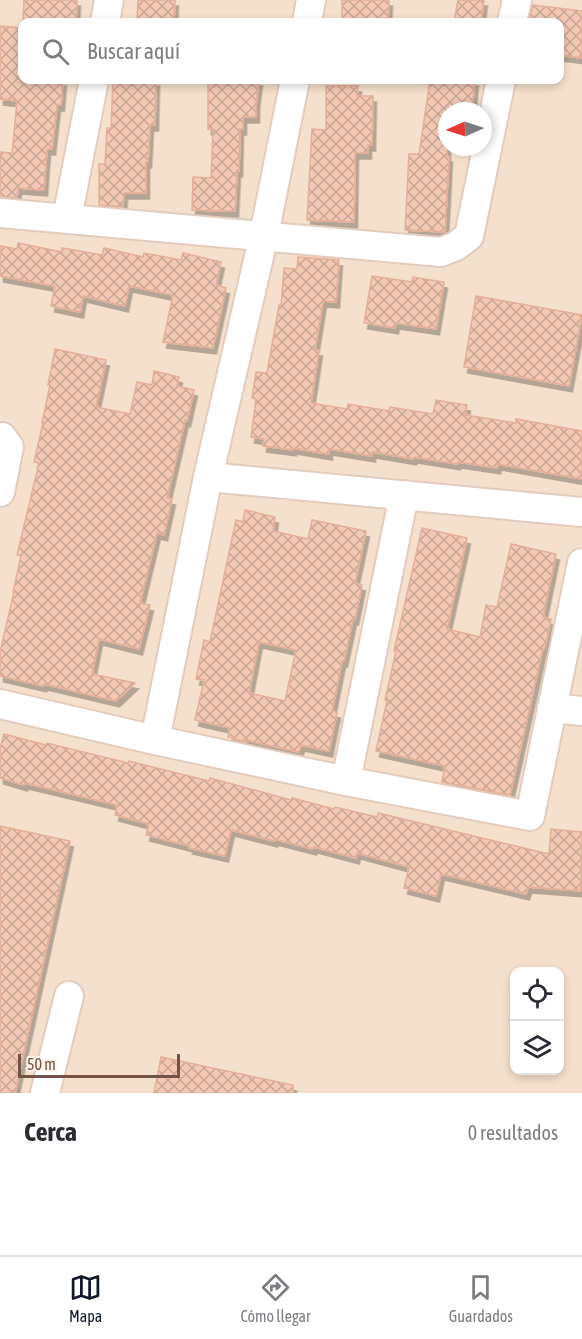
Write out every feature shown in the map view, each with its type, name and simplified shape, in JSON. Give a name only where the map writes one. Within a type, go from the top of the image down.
[{"type":"street","points":[[106,18],[109,0]]},
{"type":"street","points":[[307,18],[311,0]]},
{"type":"street","points":[[513,18],[517,0]]},
{"type":"street","points":[[67,218],[93,84]]},
{"type":"street","points":[[155,740],[208,477],[264,235],[294,84]]},
{"type":"street","points":[[0,213],[441,252],[456,246],[469,236],[500,84]]},
{"type":"street","points":[[0,436],[9,447],[0,492]]},
{"type":"street","points":[[208,477],[582,512]]},
{"type":"street","points":[[346,781],[404,495]]},
{"type":"street","points":[[0,704],[346,781],[530,816],[582,564]]},
{"type":"street","points":[[552,708],[582,711]]},
{"type":"street","points":[[45,1093],[69,996]]},
{"type":"shaded area","points":[[0,0],[582,0],[582,1093],[0,1093]]},
{"type":"building","points":[[24,0],[77,0],[76,18],[23,18]]},
{"type":"building","points":[[138,0],[175,0],[174,18],[137,18]]},
{"type":"building","points":[[342,0],[389,0],[388,18],[342,18]]},
{"type":"building","points":[[458,0],[484,0],[482,18],[455,18]]},
{"type":"building","points":[[533,5],[582,11],[582,58],[564,56],[564,18],[530,18]]},
{"type":"building","points":[[0,26],[18,28],[18,84],[63,84],[61,105],[57,105],[52,149],[47,149],[44,190],[18,188],[17,198],[0,197],[0,152],[12,153],[17,101],[0,99]]},
{"type":"building","points":[[113,84],[156,84],[155,125],[150,125],[148,162],[146,162],[146,193],[124,193],[123,207],[99,205],[99,164],[105,164],[107,128],[111,128]]},
{"type":"building","points":[[208,84],[258,84],[256,117],[243,117],[243,129],[240,129],[235,211],[192,210],[193,177],[211,178],[213,129],[208,129]]},
{"type":"building","points":[[429,84],[475,84],[473,102],[438,102],[438,156],[449,156],[445,232],[405,230],[409,154],[419,154]]},
{"type":"building","points":[[326,86],[358,86],[357,96],[373,96],[372,145],[368,145],[368,153],[355,153],[354,222],[307,220],[312,129],[326,130]]},
{"type":"building","points":[[18,243],[62,252],[62,248],[102,255],[104,248],[143,257],[144,253],[181,260],[183,253],[221,262],[216,285],[226,288],[213,348],[163,342],[173,295],[129,286],[125,306],[83,296],[80,312],[51,306],[55,286],[0,276],[0,246],[17,249]]},
{"type":"building","points":[[298,257],[339,260],[336,302],[323,301],[315,350],[319,350],[311,403],[347,409],[348,404],[389,411],[390,407],[433,414],[436,400],[467,405],[465,415],[516,423],[516,419],[582,431],[582,479],[498,464],[497,468],[372,452],[372,456],[329,449],[329,454],[293,448],[293,450],[263,446],[264,439],[251,437],[256,399],[252,398],[256,372],[267,373],[279,305],[281,306],[284,268],[297,269]]},
{"type":"building","points":[[372,276],[412,282],[413,277],[444,282],[436,329],[396,323],[395,328],[364,323]]},
{"type":"building","points":[[476,296],[582,315],[569,386],[464,367]]},
{"type":"building","points":[[55,349],[106,360],[96,407],[130,414],[137,382],[152,385],[154,371],[179,377],[177,386],[194,390],[167,498],[172,499],[164,535],[157,533],[140,603],[150,605],[139,649],[99,639],[92,674],[135,683],[116,701],[0,676],[0,652],[21,556],[17,555],[39,463],[34,462]]},
{"type":"building","points":[[245,510],[275,517],[273,531],[308,539],[312,520],[366,531],[355,583],[362,585],[344,661],[342,661],[332,711],[337,712],[329,751],[301,745],[299,752],[246,740],[246,742],[228,737],[230,728],[195,720],[204,680],[196,679],[204,640],[210,642],[236,520],[243,522]],"holes":[[[259,642],[296,650],[285,701],[249,693]]]},
{"type":"building","points":[[422,528],[467,538],[447,629],[480,637],[486,605],[497,607],[511,544],[556,554],[543,617],[551,619],[510,795],[442,782],[445,766],[376,751],[396,651],[394,651]]},
{"type":"building","points":[[4,734],[209,781],[210,778],[291,800],[292,798],[377,817],[378,813],[549,854],[551,829],[582,832],[581,891],[528,887],[526,894],[441,874],[436,896],[404,888],[409,867],[357,853],[356,858],[231,830],[225,856],[189,848],[190,846],[146,835],[149,824],[115,815],[117,805],[0,778],[0,748]]},
{"type":"building","points":[[0,826],[70,841],[15,1093],[0,1093]]},
{"type":"building","points":[[161,1057],[293,1085],[293,1093],[154,1093]]}]
